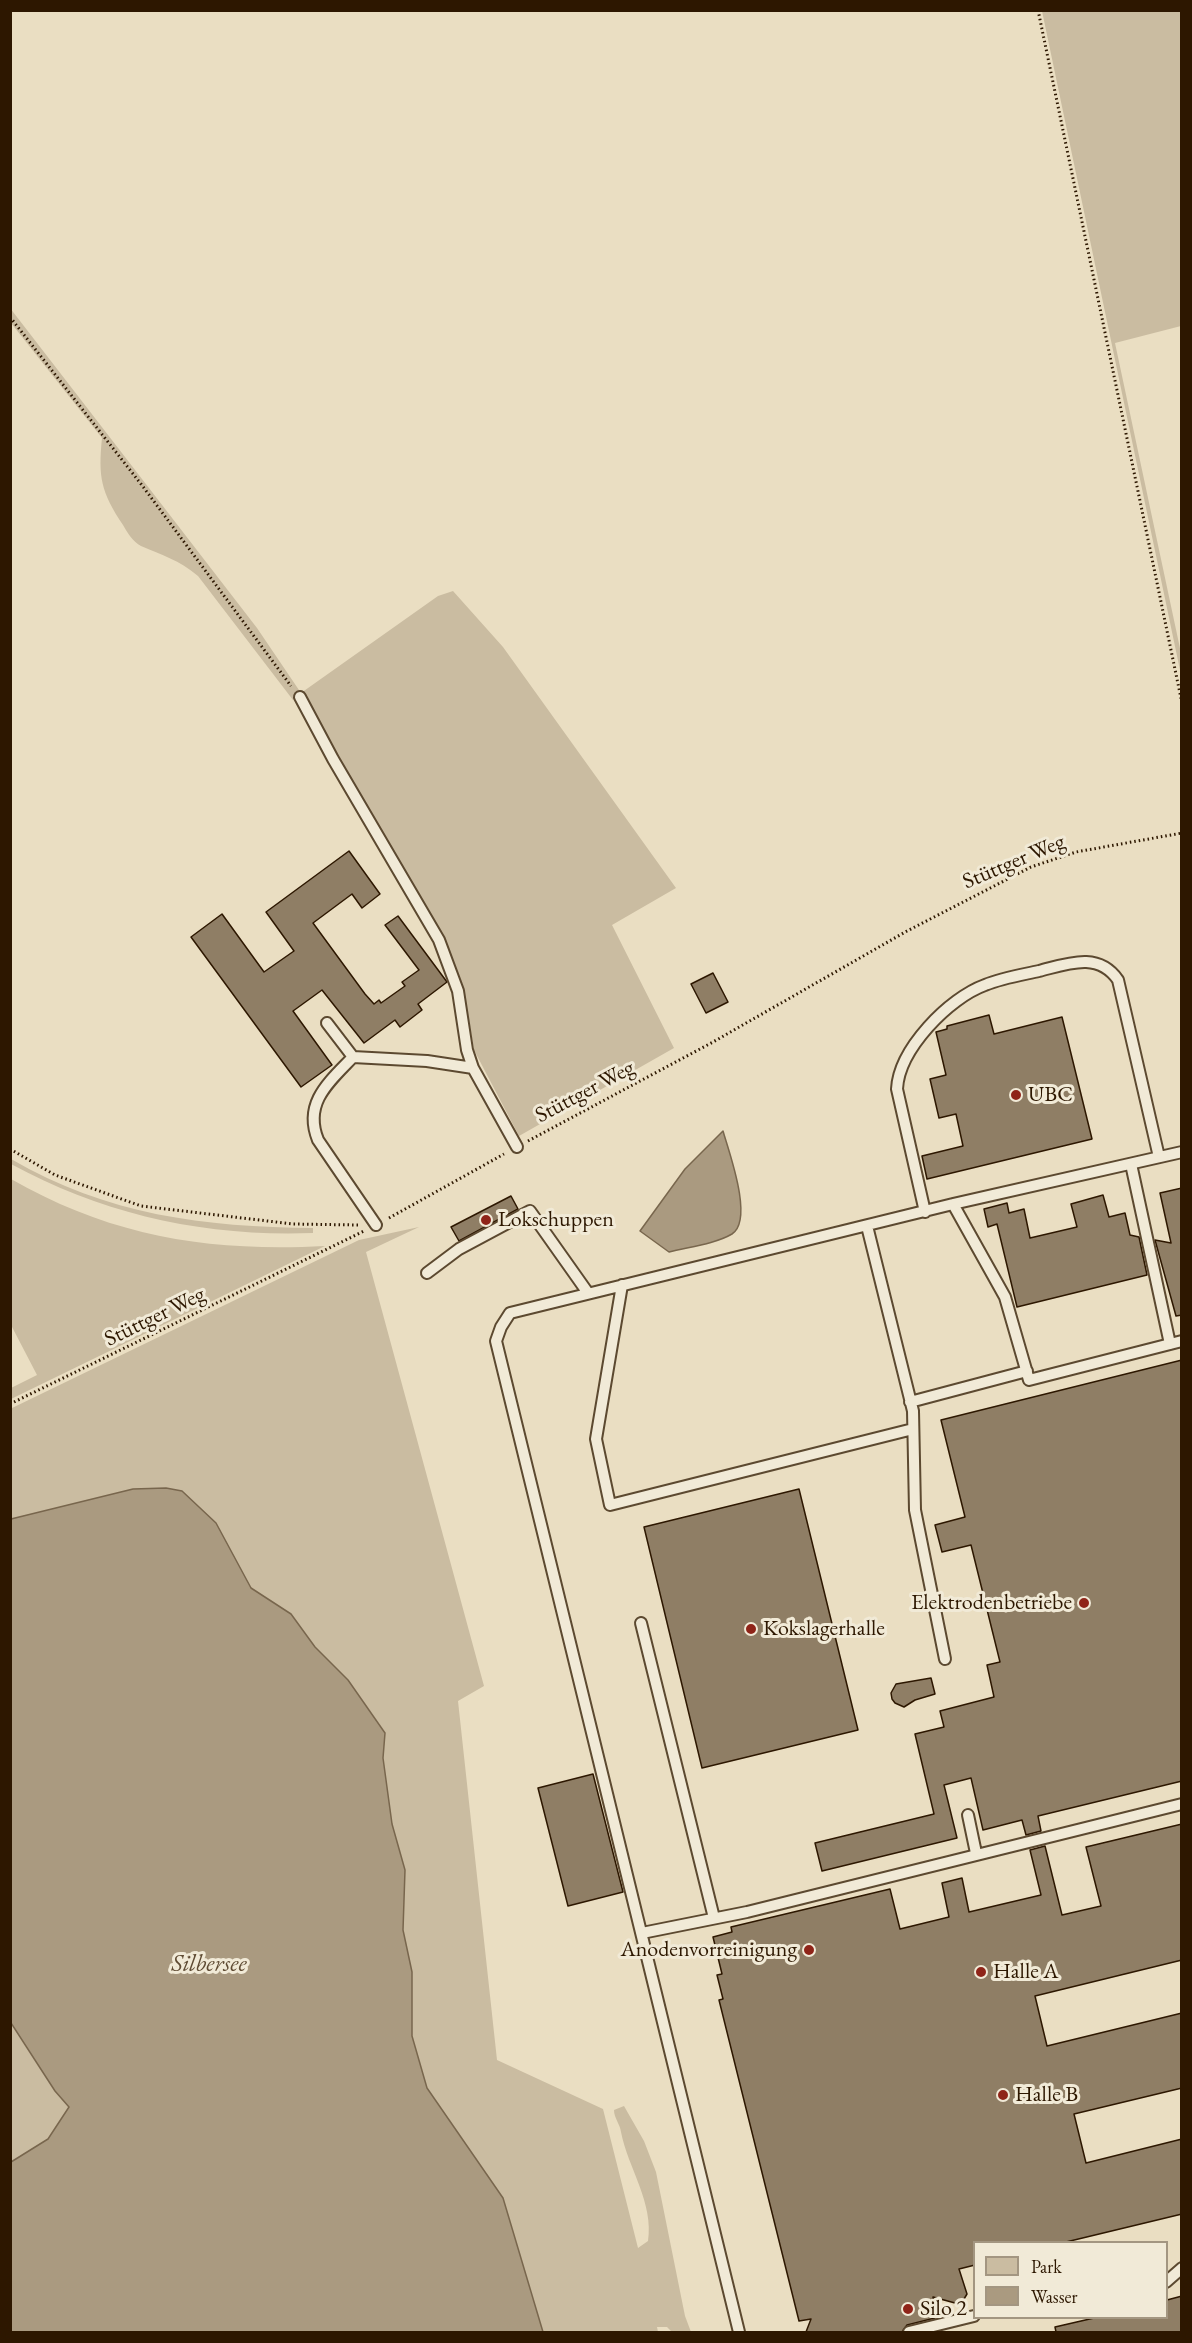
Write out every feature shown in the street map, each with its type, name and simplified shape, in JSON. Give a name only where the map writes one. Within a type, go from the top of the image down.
[{"type":"lane","points":[[300,697],[333,759],[439,940],[458,991],[467,1050],[473,1068],[517,1147]]},
{"type":"lane","points":[[925,1212],[899,1105],[898,1080],[909,1052],[938,1018],[975,989],[1074,962],[1093,962],[1102,965],[1118,980],[1159,1157]]},
{"type":"lane","points":[[327,1023],[353,1057]]},
{"type":"lane","points":[[376,1225],[318,1140],[312,1125],[315,1105],[325,1086],[353,1057],[427,1061],[473,1068]]},
{"type":"lane","points":[[739,2332],[496,1341],[501,1327],[510,1313],[622,1284],[953,1204],[1182,1152]]},
{"type":"lane","points":[[1131,1164],[1170,1344]]},
{"type":"lane","points":[[953,1204],[1005,1297],[1029,1380],[1182,1341]]},
{"type":"lane","points":[[427,1273],[459,1249],[530,1211],[588,1293]]},
{"type":"lane","points":[[867,1226],[910,1402],[915,1510],[945,1659]]},
{"type":"lane","points":[[622,1284],[596,1439],[610,1505],[913,1429]]},
{"type":"lane","points":[[910,1402],[1027,1371]]},
{"type":"lane","points":[[641,1623],[714,1918]]},
{"type":"lane","points":[[642,1933],[714,1918],[1182,1804]]},
{"type":"lane","points":[[968,1815],[976,1854]]},
{"type":"lane","points":[[1168,2281],[1182,2268]]},
{"type":"lane","points":[[909,2332],[973,2316]]},
{"type":"path","points":[[1038,10],[1182,703]]},
{"type":"path","points":[[10,317],[141,484],[300,697]]},
{"type":"path","name":"Stüttger Weg","points":[[10,1404],[376,1225],[713,1042],[907,931],[1031,867],[1076,852],[1182,833]]},
{"type":"path","points":[[10,1149],[56,1175],[141,1206],[293,1224],[376,1225]]},
{"type":"green space","points":[[1042,11],[1181,11],[1181,326],[1115,343],[1181,653],[1181,675]]},
{"type":"green space","points":[[10,308],[257,628],[301,693],[438,596],[453,591],[503,647],[676,888],[612,925],[674,1048],[519,1136],[474,1050],[464,991],[444,936],[301,694],[293,700],[198,576],[177,562],[141,546],[130,537],[110,503],[103,484],[100,463],[102,438],[11,323]]},
{"type":"green space","points":[[11,1159],[47,1178],[120,1205],[157,1214],[233,1225],[313,1228],[313,1233],[233,1231],[157,1219],[83,1197],[11,1164]]},
{"type":"green space","points":[[11,1179],[86,1215],[163,1236],[202,1243],[242,1246],[325,1246],[11,1399],[11,1388],[37,1375],[11,1325]]},
{"type":"green space","points":[[419,1227],[366,1252],[484,1686],[458,1701],[497,2060],[603,2109],[638,2248],[648,2241],[649,2227],[644,2199],[614,2113],[614,2110],[624,2106],[644,2141],[656,2172],[685,2316],[691,2332],[672,2332],[667,2327],[657,2327],[658,2332],[543,2332],[503,2198],[427,2088],[412,2036],[412,1972],[403,1930],[405,1870],[392,1824],[383,1758],[385,1732],[348,1680],[315,1647],[291,1614],[251,1588],[239,1568],[57,1508],[11,1519],[10,1409],[359,1240]]},
{"type":"green space","points":[[10,2023],[55,2091],[69,2107],[48,2139],[11,2162]]},
{"type":"water","points":[[723,1131],[738,1185],[741,1215],[738,1226],[732,1234],[718,1240],[669,1252],[640,1231],[685,1169]]},
{"type":"water","name":"Silbersee","points":[[166,1488],[182,1491],[216,1523],[251,1588],[291,1614],[315,1647],[348,1680],[385,1733],[383,1758],[392,1824],[405,1870],[403,1930],[412,1972],[412,2036],[427,2088],[503,2198],[543,2332],[11,2332],[11,2162],[48,2139],[69,2107],[55,2091],[11,2023],[11,1519],[133,1489]]},
{"type":"building","points":[[349,851],[380,894],[362,908],[352,894],[313,923],[365,994],[374,1004],[379,1000],[381,1003],[405,986],[402,982],[419,970],[385,925],[398,916],[447,982],[418,1004],[422,1010],[400,1027],[395,1020],[364,1043],[322,990],[293,1011],[332,1065],[301,1087],[191,937],[222,914],[264,972],[294,951],[266,912]]},
{"type":"building","points":[[713,973],[728,1002],[706,1013],[691,984]]},
{"type":"building","name":"UBC","points":[[989,1015],[994,1034],[1062,1017],[1092,1139],[927,1179],[922,1156],[963,1146],[956,1114],[939,1118],[930,1079],[946,1075],[936,1032],[947,1029],[947,1026]]},
{"type":"building","points":[[1182,1188],[1182,1315],[1176,1316],[1155,1240],[1171,1243],[1160,1193]]},
{"type":"building","points":[[1103,1195],[1109,1217],[1125,1213],[1130,1235],[1139,1237],[1147,1275],[1017,1307],[997,1224],[988,1227],[984,1209],[1007,1203],[1009,1213],[1024,1209],[1030,1238],[1077,1227],[1071,1204]]},
{"type":"building","name":"Lokschuppen","points":[[511,1196],[518,1209],[459,1241],[451,1227]]},
{"type":"building","name":"Elektrodenbetriebe","points":[[1182,1360],[1182,1781],[1038,1816],[1041,1831],[1026,1835],[1022,1820],[983,1830],[971,1778],[944,1785],[957,1838],[822,1871],[815,1843],[934,1814],[915,1734],[944,1727],[940,1711],[994,1697],[987,1665],[1000,1662],[971,1545],[942,1552],[935,1525],[965,1517],[941,1420]]},
{"type":"building","name":"Kokslagerhalle","points":[[799,1489],[858,1730],[702,1768],[644,1527]]},
{"type":"building","points":[[931,1678],[935,1694],[915,1700],[904,1707],[892,1699],[891,1693],[896,1684]]},
{"type":"building","points":[[593,1774],[623,1892],[568,1906],[538,1788]]},
{"type":"building","points":[[1182,1824],[1182,1960],[1035,1996],[1047,2046],[1182,2013],[1182,2088],[1074,2114],[1086,2163],[1182,2139],[1182,2214],[1070,2241],[973,2241],[973,2266],[959,2269],[967,2294],[964,2299],[955,2303],[933,2297],[935,2318],[907,2325],[902,2332],[806,2332],[811,2319],[799,2321],[719,2000],[723,1999],[717,1975],[722,1974],[713,1937],[732,1932],[731,1927],[890,1889],[900,1929],[949,1917],[942,1883],[962,1878],[969,1912],[1041,1895],[1030,1850],[1045,1846],[1062,1915],[1101,1906],[1086,1847]]},
{"type":"building","points":[[1182,2296],[1182,2332],[1056,2332],[1055,2327],[1090,2319],[1168,2319],[1168,2300]]},
{"type":"place","name":"UBC","points":[[1016,1095]]},
{"type":"place","name":"Lokschuppen","points":[[486,1220]]},
{"type":"place","name":"Elektrodenbetriebe","points":[[1084,1603]]},
{"type":"place","name":"Kokslagerhalle","points":[[751,1629]]},
{"type":"place","name":"Anodenvorreinigung","points":[[809,1950]]},
{"type":"place","name":"Halle A","points":[[981,1972]]},
{"type":"place","name":"Halle B","points":[[1003,2095]]},
{"type":"place","name":"Silo 2","points":[[908,2309]]}]
